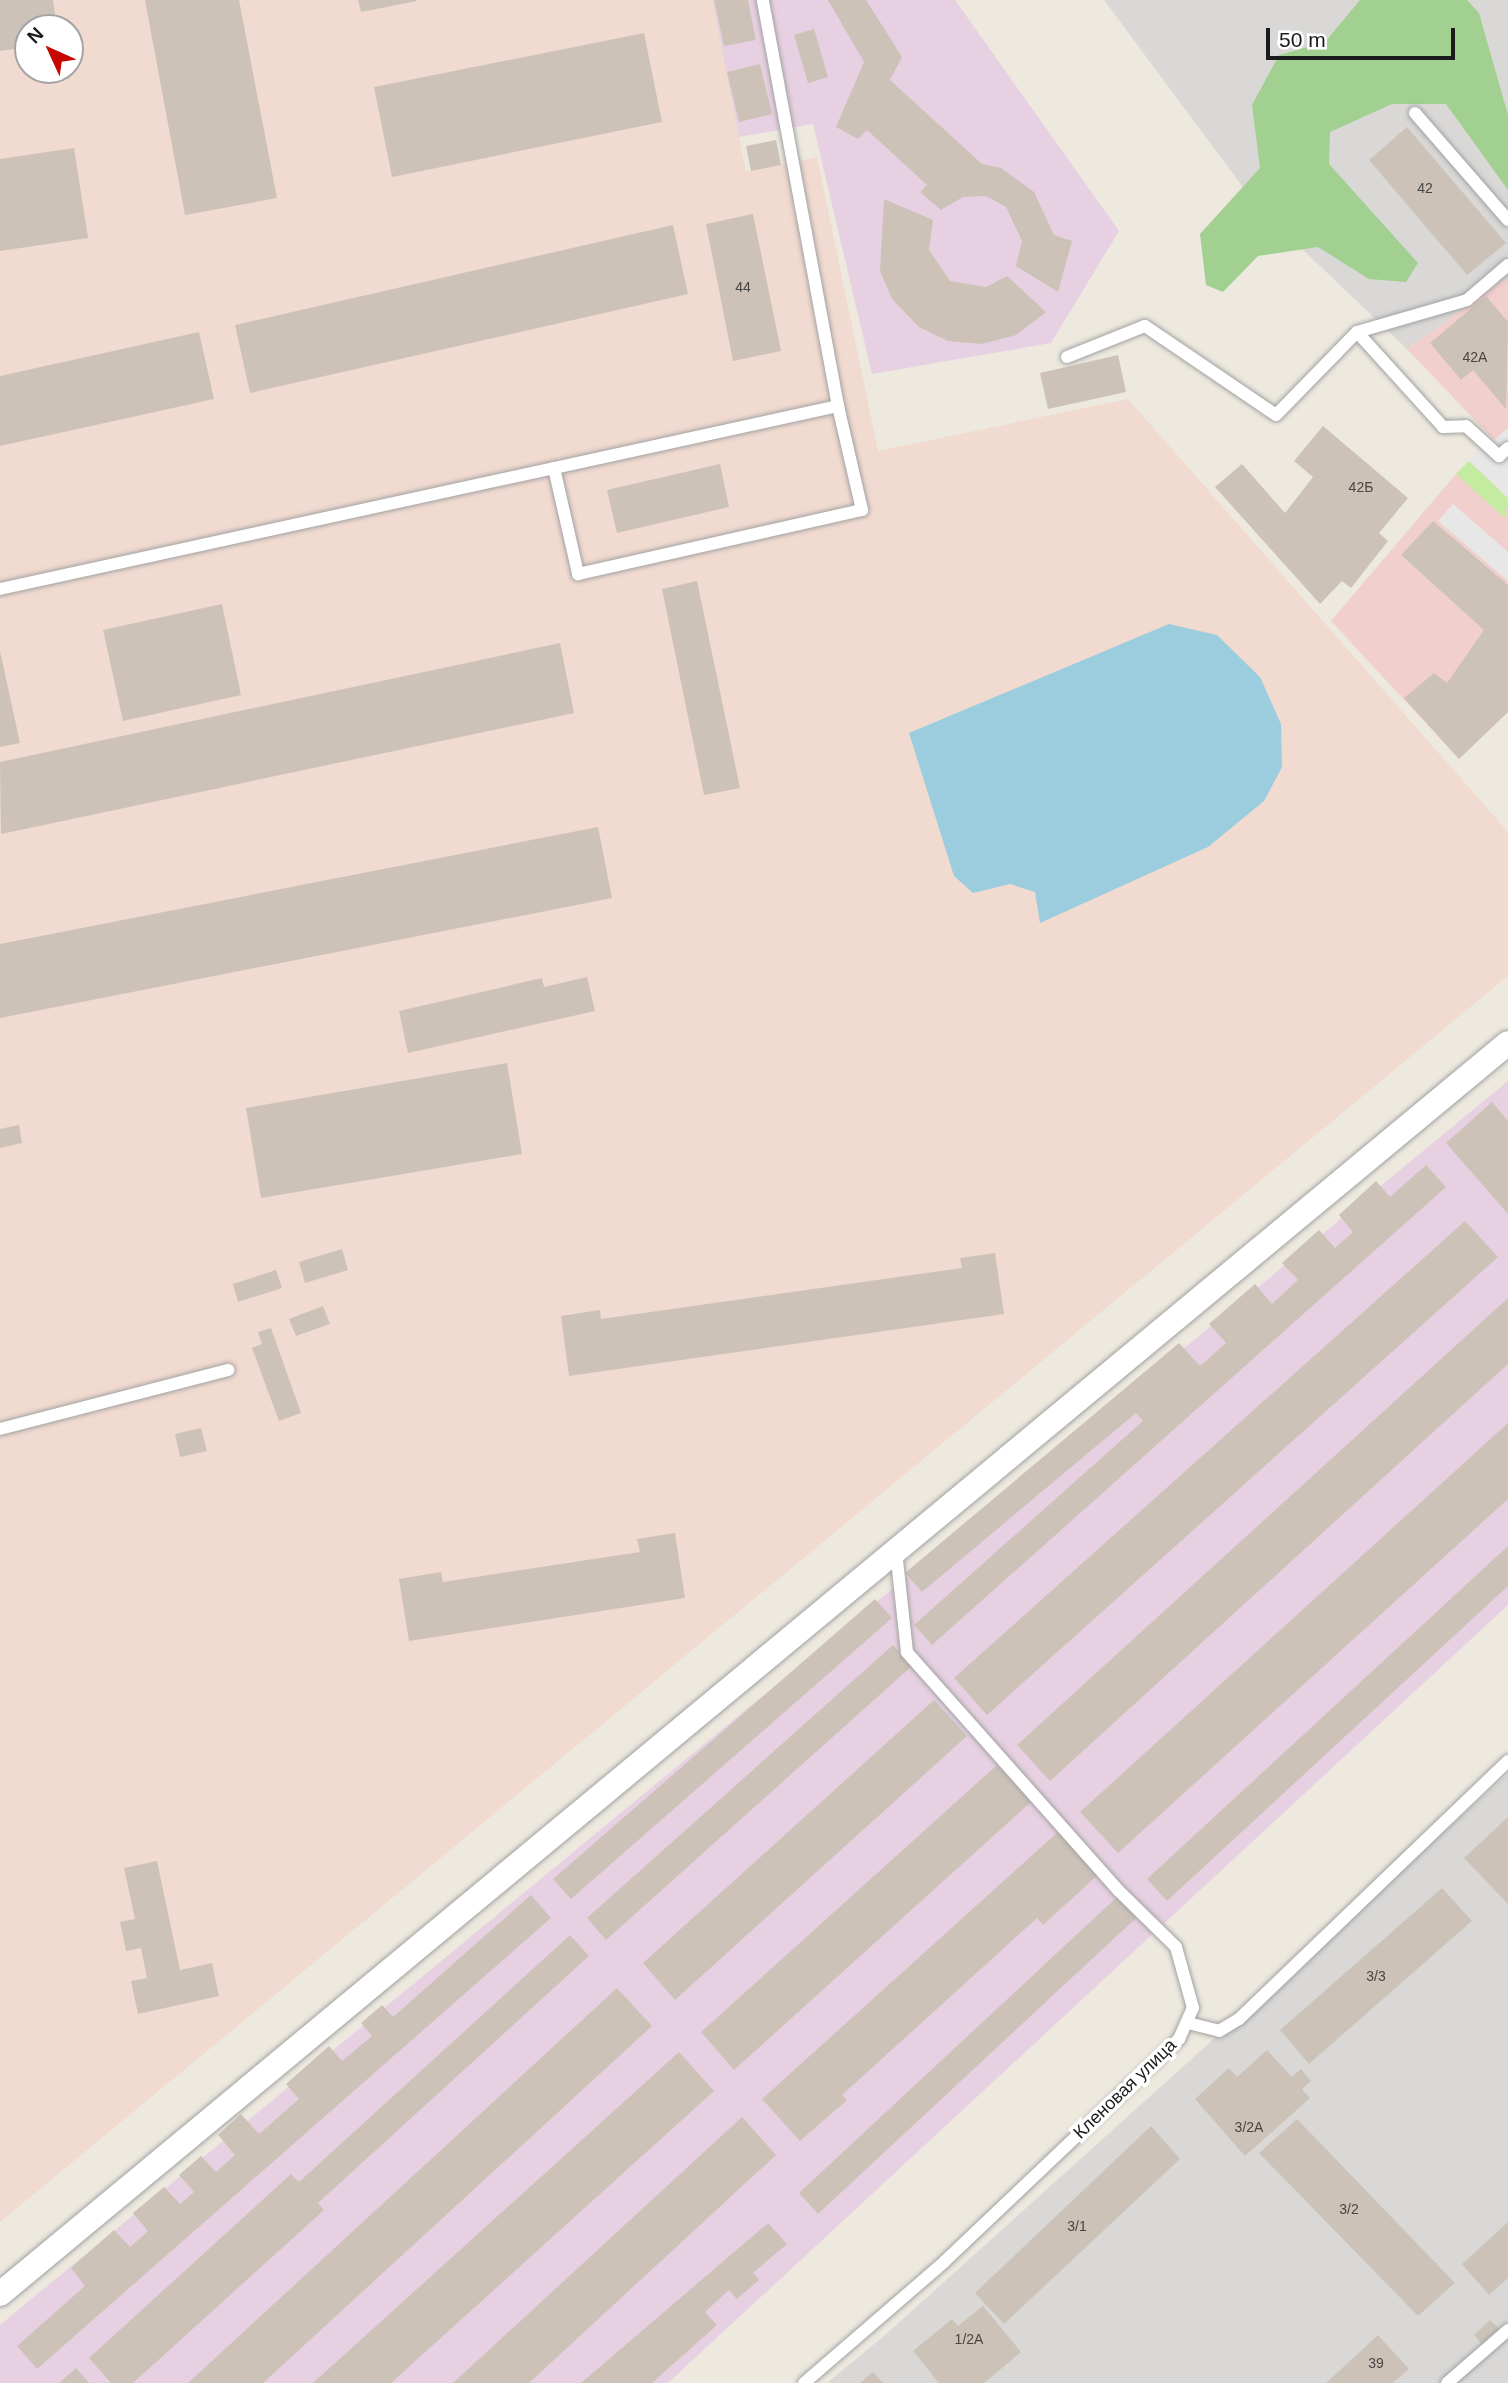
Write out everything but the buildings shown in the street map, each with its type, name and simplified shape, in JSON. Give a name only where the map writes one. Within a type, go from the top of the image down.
[{"type":"street","points":[[0,2294],[1508,1044]]},
{"type":"lane","points":[[554,468],[578,574],[862,510],[838,406],[763,0]]},
{"type":"lane","points":[[1415,113],[1508,220]]},
{"type":"lane","points":[[1067,357],[1145,326],[1276,415],[1357,332],[1468,299],[1508,265]]},
{"type":"lane","points":[[1357,332],[1443,427],[1466,426],[1499,456],[1508,448]]},
{"type":"lane","points":[[0,589],[838,406]]},
{"type":"lane","points":[[0,1429],[228,1370]]},
{"type":"lane","points":[[896,1551],[907,1652],[1109,1881],[1177,1947],[1192,1988],[1188,2023]]},
{"type":"lane","name":"Кленовая улица","points":[[804,2383],[944,2262],[1188,2023],[1219,2031],[1238,2019],[1508,1761]]},
{"type":"lane","points":[[1447,2383],[1508,2330]]},
{"type":"shaded area","points":[[0,0],[712,0],[746,172],[817,157],[878,451],[1128,399],[1508,832],[1508,976],[0,2222]]},
{"type":"shaded area","points":[[712,0],[955,0],[1119,231],[1051,343],[872,374],[813,124],[739,137]]},
{"type":"shaded area","points":[[1104,0],[1508,0],[1508,277],[1407,349],[1257,206]]},
{"type":"shaded area","points":[[1508,277],[1508,712],[1459,759],[1331,621],[1456,474],[1494,440],[1407,349]]},
{"type":"shaded area","points":[[1508,428],[1508,498],[1469,461]]},
{"type":"shaded area","points":[[1453,504],[1508,552],[1508,581],[1438,521]]},
{"type":"shaded area","points":[[1508,1081],[1508,1605],[668,2383],[0,2383],[0,2325]]},
{"type":"shaded area","points":[[1508,1774],[1508,2383],[827,2383],[885,2335]]},
{"type":"green space","points":[[1360,0],[1467,0],[1479,13],[1508,115],[1508,190],[1446,104],[1392,104],[1330,132],[1329,164],[1418,263],[1406,282],[1369,279],[1318,247],[1258,256],[1223,292],[1206,285],[1200,234],[1260,168],[1252,105],[1279,55],[1325,42]]},
{"type":"green space","points":[[1469,461],[1508,498],[1505,518],[1456,474]]},
{"type":"water","points":[[1169,624],[1217,635],[1260,677],[1281,724],[1282,767],[1264,801],[1208,847],[1040,923],[1035,892],[1010,884],[973,893],[954,876],[909,733]]}]
